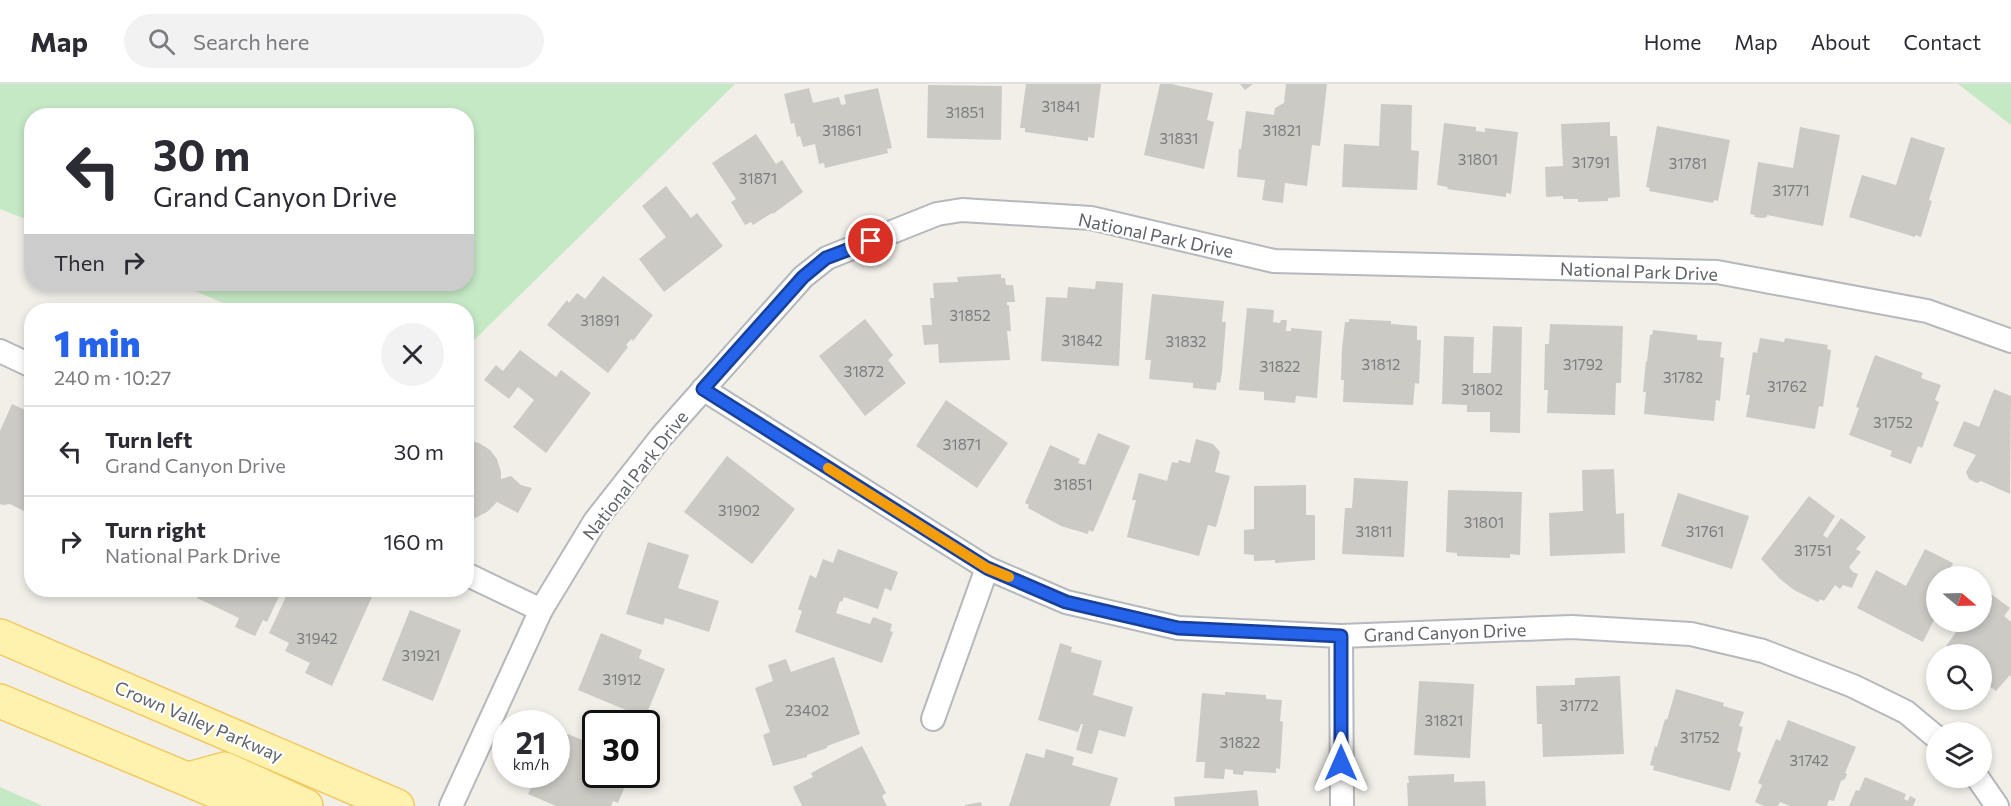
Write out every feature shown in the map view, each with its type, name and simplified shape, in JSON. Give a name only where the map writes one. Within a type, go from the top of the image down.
[{"type":"main road","name":"Crown Valley Parkway","points":[[0,636],[397,806]]},
{"type":"main road","points":[[0,701],[251,806]]},
{"type":"main road","points":[[189,779],[225,769],[306,806]]},
{"type":"street","name":"National Park Drive","points":[[451,806],[541,610],[595,522],[661,437],[803,277],[826,258],[937,214],[962,210],[1091,218],[1274,261],[1717,272],[1927,311],[2011,341]]},
{"type":"street","points":[[0,351],[24,362]]},
{"type":"street","name":"Grand Canyon Drive","points":[[703,389],[987,568],[1066,602],[1178,628],[1341,636],[1572,627],[1691,634],[1763,651],[1853,686],[1906,712],[1926,729]]},
{"type":"street","points":[[933,719],[987,568]]},
{"type":"street","points":[[474,578],[541,610]]},
{"type":"street","points":[[1341,636],[1341,806]]},
{"type":"street","points":[[1985,788],[1997,806]]},
{"type":"green space","points":[[0,84],[735,84],[474,340],[474,303],[223,303],[195,291],[474,291],[474,108],[24,108],[24,218],[0,209]]},
{"type":"green space","points":[[1958,84],[2011,84],[2011,125]]},
{"type":"green space","points":[[0,787],[43,806],[0,806]]},
{"type":"building","points":[[1026,84],[1101,84],[1094,138],[1088,137],[1088,141],[1025,132],[1025,128],[1020,128]]},
{"type":"building","points":[[1160,84],[1171,84],[1213,93],[1207,120],[1214,122],[1204,169],[1144,155]]},
{"type":"building","points":[[1240,84],[1253,84],[1245,90]]},
{"type":"building","points":[[1286,84],[1327,84],[1320,146],[1312,145],[1307,186],[1285,183],[1283,203],[1262,200],[1265,180],[1237,177],[1239,149],[1241,149],[1246,111],[1274,115],[1275,108],[1284,103]]},
{"type":"building","points":[[928,85],[1002,86],[1001,140],[927,138]]},
{"type":"building","points":[[809,88],[813,103],[839,97],[841,105],[846,104],[844,95],[878,88],[892,148],[887,149],[888,153],[825,168],[824,163],[819,164],[815,144],[803,147],[800,136],[797,137],[794,123],[791,124],[784,94]]},
{"type":"building","points":[[1381,104],[1412,105],[1411,150],[1419,151],[1417,190],[1342,187],[1344,144],[1379,146]]},
{"type":"building","points":[[1610,122],[1610,136],[1617,136],[1620,197],[1608,198],[1608,201],[1578,202],[1578,199],[1563,199],[1563,196],[1546,197],[1545,167],[1563,166],[1561,124]]},
{"type":"building","points":[[1444,123],[1476,127],[1476,131],[1485,132],[1485,128],[1518,132],[1511,194],[1506,193],[1506,197],[1447,189],[1448,187],[1437,185]]},
{"type":"building","points":[[1657,126],[1730,140],[1718,201],[1714,200],[1713,203],[1649,191],[1650,188],[1646,187]]},
{"type":"building","points":[[1800,127],[1840,135],[1823,226],[1767,215],[1763,218],[1754,217],[1755,215],[1750,214],[1758,162],[1793,168]]},
{"type":"building","points":[[756,134],[776,164],[782,160],[803,192],[773,214],[753,225],[751,222],[745,225],[731,202],[736,199],[712,163]]},
{"type":"building","points":[[1911,137],[1945,148],[1929,200],[1932,201],[1921,237],[1849,217],[1862,175],[1896,185]]},
{"type":"building","points":[[666,186],[691,218],[697,213],[723,246],[664,292],[639,259],[666,237],[642,206]]},
{"type":"building","points":[[1001,274],[1001,278],[1005,278],[1006,285],[1013,285],[1015,302],[1007,302],[1011,331],[1007,331],[1010,360],[939,363],[938,344],[924,345],[922,325],[932,325],[930,298],[934,298],[933,283],[958,282],[957,277]]},
{"type":"building","points":[[603,276],[653,315],[633,341],[631,339],[626,345],[628,347],[608,373],[547,325],[567,300],[569,303],[577,293],[585,299]]},
{"type":"building","points":[[1096,281],[1123,283],[1119,366],[1041,361],[1046,297],[1067,298],[1068,287],[1095,289]]},
{"type":"building","points":[[1152,294],[1224,301],[1222,322],[1226,322],[1222,372],[1216,390],[1193,388],[1193,383],[1149,379],[1151,360],[1145,360]]},
{"type":"building","points":[[1247,308],[1274,310],[1273,322],[1280,323],[1281,320],[1287,320],[1286,331],[1291,331],[1291,328],[1322,331],[1317,398],[1296,396],[1295,403],[1264,400],[1264,392],[1239,390]]},
{"type":"building","points":[[865,319],[893,355],[888,360],[906,383],[865,416],[819,356]]},
{"type":"building","points":[[1349,319],[1391,321],[1391,324],[1417,326],[1417,340],[1421,340],[1419,384],[1415,383],[1413,405],[1343,402],[1342,349],[1345,322],[1349,322]]},
{"type":"building","points":[[1550,324],[1623,326],[1621,383],[1616,383],[1615,415],[1547,413],[1548,390],[1544,390],[1545,344],[1549,344]]},
{"type":"building","points":[[1493,326],[1522,327],[1520,433],[1490,432],[1490,412],[1467,412],[1467,405],[1442,404],[1444,336],[1474,337],[1473,373],[1491,373]]},
{"type":"building","points":[[1653,330],[1697,335],[1697,340],[1722,342],[1720,357],[1724,358],[1720,401],[1716,400],[1714,421],[1644,414],[1646,392],[1643,392],[1646,361],[1650,335]]},
{"type":"building","points":[[1760,338],[1784,342],[1785,338],[1828,345],[1827,349],[1831,350],[1823,407],[1819,406],[1815,429],[1746,417],[1750,395],[1746,395],[1753,352],[1757,353]]},
{"type":"building","points":[[520,350],[556,377],[561,370],[591,393],[546,453],[513,427],[534,400],[518,387],[509,399],[484,380],[496,365],[503,371]]},
{"type":"building","points":[[1875,355],[1923,373],[1921,378],[1941,385],[1935,400],[1939,402],[1922,448],[1918,446],[1911,464],[1890,456],[1892,451],[1849,435],[1859,408],[1856,407]]},
{"type":"building","points":[[1994,389],[2011,396],[2010,494],[1981,481],[1977,483],[1969,479],[1966,472],[1976,455],[1953,446],[1964,421],[1979,427]]},
{"type":"building","points":[[946,400],[1008,443],[977,488],[916,446]]},
{"type":"building","points":[[12,404],[24,409],[24,511],[10,504],[0,504],[0,431]]},
{"type":"building","points":[[1098,433],[1130,446],[1093,532],[1089,530],[1088,534],[1061,526],[1028,508],[1029,505],[1025,503],[1050,445],[1080,459],[1078,463],[1085,465]]},
{"type":"building","points":[[1196,439],[1213,444],[1220,452],[1215,472],[1230,476],[1216,527],[1208,525],[1199,556],[1127,537],[1136,500],[1132,500],[1139,473],[1167,481],[1172,462],[1178,463],[1179,460],[1190,463]]},
{"type":"building","points":[[474,442],[490,450],[497,459],[501,479],[511,476],[521,485],[532,488],[518,513],[497,502],[487,512],[475,518]]},
{"type":"building","points":[[727,456],[795,509],[752,564],[684,512]]},
{"type":"building","points":[[1614,469],[1616,514],[1624,513],[1625,553],[1550,556],[1549,513],[1583,511],[1582,470]]},
{"type":"building","points":[[1354,478],[1408,481],[1404,557],[1342,554],[1345,508],[1352,508]]},
{"type":"building","points":[[1306,485],[1306,515],[1315,515],[1315,560],[1275,563],[1275,560],[1254,561],[1254,555],[1244,554],[1244,530],[1254,529],[1254,486]]},
{"type":"building","points":[[1448,490],[1522,492],[1520,555],[1510,554],[1510,558],[1457,556],[1457,553],[1446,552]]},
{"type":"building","points":[[1678,493],[1749,516],[1732,569],[1661,546]]},
{"type":"building","points":[[1809,496],[1835,516],[1823,535],[1827,538],[1841,518],[1866,537],[1856,549],[1861,552],[1849,567],[1858,574],[1852,588],[1843,585],[1840,589],[1835,585],[1824,601],[1820,599],[1818,602],[1794,590],[1761,559]]},
{"type":"building","points":[[648,542],[689,555],[678,588],[719,601],[709,632],[665,618],[663,625],[626,614]]},
{"type":"building","points":[[838,549],[898,572],[891,591],[885,588],[878,609],[844,597],[836,613],[870,624],[873,617],[892,624],[890,631],[893,632],[882,663],[795,632],[802,611],[798,609],[810,575],[816,578],[823,559],[833,563]]},
{"type":"building","points":[[1925,549],[1953,563],[1952,566],[1926,566],[1926,632],[1928,632],[1923,642],[1857,608],[1876,570],[1906,586]]},
{"type":"building","points":[[1992,595],[2010,608],[2004,616],[2011,622],[2011,677],[2010,675],[1996,691],[1992,688],[1992,644],[1947,644],[1956,632],[1992,632]]},
{"type":"building","points":[[279,597],[267,622],[263,620],[255,636],[235,627],[239,618],[197,598]]},
{"type":"building","points":[[286,597],[372,597],[332,686],[305,673],[310,663],[285,651],[289,643],[269,633]]},
{"type":"building","points":[[410,610],[461,630],[433,701],[382,680]]},
{"type":"building","points":[[601,633],[642,650],[639,658],[665,669],[648,710],[626,710],[578,690]]},
{"type":"building","points":[[1060,643],[1072,647],[1071,652],[1102,661],[1093,695],[1133,707],[1125,737],[1099,730],[1092,754],[1076,750],[1083,724],[1078,732],[1038,720]]},
{"type":"building","points":[[834,657],[860,734],[827,746],[807,757],[773,766],[763,735],[770,732],[755,688],[773,681],[768,665],[786,659],[791,672]]},
{"type":"building","points":[[1620,676],[1624,754],[1543,757],[1542,724],[1537,724],[1536,686],[1575,685],[1575,678]]},
{"type":"building","points":[[1419,681],[1474,684],[1470,758],[1414,755]]},
{"type":"building","points":[[1676,689],[1724,703],[1723,706],[1744,712],[1739,726],[1743,727],[1737,751],[1741,753],[1730,791],[1653,770],[1654,766],[1650,765]]},
{"type":"building","points":[[1225,692],[1266,695],[1266,699],[1282,700],[1280,769],[1276,768],[1276,773],[1244,771],[1243,775],[1233,774],[1233,770],[1225,769],[1224,779],[1204,778],[1205,762],[1196,762],[1202,693],[1225,695]]},
{"type":"building","points":[[1788,720],[1856,747],[1845,773],[1847,774],[1845,779],[1841,781],[1834,801],[1829,800],[1827,806],[1790,806],[1780,802],[1778,806],[1764,806],[1755,802],[1762,785],[1758,783],[1776,739],[1780,741]]},
{"type":"building","points":[[570,735],[582,740],[582,788],[624,788],[618,803],[613,801],[611,806],[556,806],[528,794],[531,788],[570,788]]},
{"type":"building","points":[[862,746],[886,793],[882,796],[887,806],[802,806],[793,787],[813,777],[811,773]]},
{"type":"building","points":[[1046,749],[1074,757],[1072,765],[1118,778],[1110,806],[1009,806],[1026,753],[1044,758]]},
{"type":"building","points":[[1454,774],[1454,782],[1485,781],[1486,806],[1408,806],[1408,776]]},
{"type":"building","points":[[1865,777],[1906,794],[1904,799],[1908,801],[1910,796],[1916,799],[1913,806],[1849,806]]},
{"type":"building","points":[[1257,790],[1259,806],[1175,806],[1174,797]]},
{"type":"building","points":[[981,802],[982,806],[965,806],[965,805]]},
{"type":"slow traffic","points":[[828,468],[987,568],[1009,577]]},
{"type":"route","points":[[871,241],[826,258],[803,277],[703,389],[987,568],[1066,602],[1178,628],[1341,636],[1341,763]]}]
